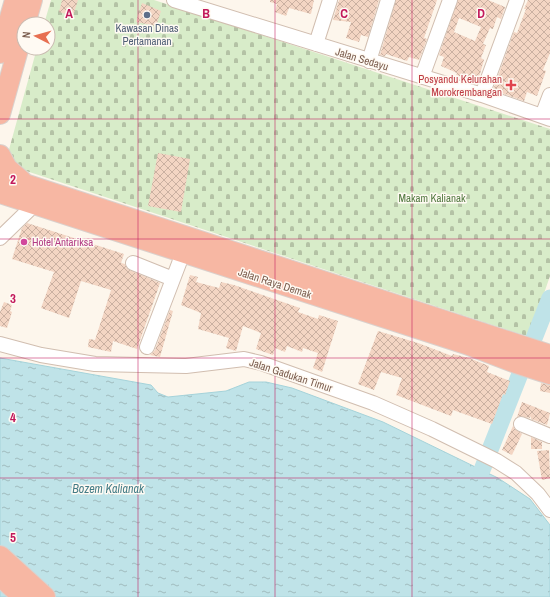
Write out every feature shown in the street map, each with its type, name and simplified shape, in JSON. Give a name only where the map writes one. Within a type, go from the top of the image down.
[{"type":"highway","points":[[0,53],[15,0]]},
{"type":"highway","points":[[27,16],[32,0]]},
{"type":"highway","points":[[0,114],[16,56]]},
{"type":"highway","points":[[0,155],[6,168],[28,197],[0,205]]},
{"type":"highway","name":"Jalan Raya Demak","points":[[0,176],[28,197],[183,253],[453,332]]},
{"type":"highway","name":"Jalan Raya Demak","points":[[0,193],[28,197],[453,332],[545,363]]},
{"type":"highway","points":[[0,556],[45,597]]},
{"type":"highway","points":[[0,576],[23,597]]},
{"type":"street","name":"Jalan Sedayu","points":[[174,0],[482,95],[546,117]]},
{"type":"street","points":[[316,44],[330,0]]},
{"type":"street","points":[[369,61],[388,0]]},
{"type":"street","points":[[422,77],[450,0]]},
{"type":"street","points":[[482,95],[517,0]]},
{"type":"street","points":[[546,117],[550,95]]},
{"type":"street","points":[[0,238],[28,197]]},
{"type":"street","points":[[147,348],[183,253]]},
{"type":"street","points":[[133,263],[173,279]]},
{"type":"street","name":"Jalan Gadukan Timur","points":[[0,344],[41,355],[95,364],[186,366],[244,359],[254,361],[373,403],[432,428],[497,460],[516,473],[538,494],[550,510]]},
{"type":"street","points":[[521,424],[550,436]]},
{"type":"green space","name":"Makam Kalianak","points":[[51,0],[154,0],[550,129],[550,276],[529,337],[5,164],[35,56],[56,56],[56,16],[46,16]]},
{"type":"water","name":"Bozem Kalianak","points":[[0,358],[151,385],[158,393],[168,397],[226,391],[249,382],[266,382],[292,388],[383,422],[498,478],[530,499],[550,525],[550,597],[0,597]]},
{"type":"building","points":[[62,0],[78,0],[73,16],[59,12]]},
{"type":"building","points":[[270,0],[314,0],[311,14],[289,8],[286,16],[275,12],[277,4],[270,2]]},
{"type":"building","points":[[339,0],[379,0],[368,37],[361,35],[359,42],[346,38],[351,22],[333,20]]},
{"type":"building","points":[[396,0],[437,0],[424,38],[427,39],[419,60],[409,57],[407,61],[386,54],[385,56],[380,55]]},
{"type":"building","points":[[458,0],[488,0],[505,7],[501,19],[497,17],[493,29],[490,28],[483,44],[486,45],[481,58],[484,60],[477,84],[469,82],[469,79],[456,75],[457,73],[441,66],[444,57],[439,55]],"holes":[[[459,18],[481,27],[475,41],[454,32]]]},
{"type":"building","points":[[528,0],[550,0],[550,53],[543,70],[546,71],[537,96],[527,92],[524,101],[493,90],[514,32],[517,33]]},
{"type":"building","points":[[142,3],[161,11],[156,26],[136,22]]},
{"type":"building","points":[[158,153],[190,159],[181,212],[148,206]]},
{"type":"building","points":[[27,223],[124,254],[121,263],[125,264],[127,269],[160,283],[137,349],[113,341],[111,352],[88,347],[89,339],[95,340],[111,290],[81,281],[69,318],[41,308],[54,272],[12,259],[22,228]]},
{"type":"building","points":[[190,275],[198,277],[196,282],[219,288],[221,282],[234,285],[300,308],[298,312],[318,319],[319,315],[338,321],[322,372],[313,368],[318,353],[303,348],[302,352],[287,346],[285,352],[275,348],[273,355],[256,349],[261,333],[243,326],[236,351],[226,348],[229,338],[198,329],[201,313],[181,305]]},
{"type":"building","points":[[4,302],[12,305],[10,311],[12,312],[7,328],[0,326],[0,312]]},
{"type":"building","points":[[170,310],[173,311],[160,357],[150,355],[155,350]]},
{"type":"building","points":[[378,331],[418,343],[452,356],[453,354],[469,358],[489,366],[487,372],[510,381],[505,395],[503,394],[492,424],[453,410],[451,416],[396,395],[402,378],[381,372],[374,390],[358,384]]},
{"type":"building","points":[[541,383],[550,385],[550,393],[540,391]]},
{"type":"building","points":[[522,402],[550,413],[547,425],[531,419],[531,416],[530,418],[520,416],[517,417]]},
{"type":"building","points":[[513,426],[522,434],[512,455],[502,450]]},
{"type":"building","points":[[531,437],[542,442],[542,449],[531,449]]},
{"type":"building","points":[[549,450],[550,478],[542,480],[537,451]]},
{"type":"waterway","points":[[482,470],[550,298]]},
{"type":"place","name":"Kawasan Dinas Pertamanan","points":[[147,15]]},
{"type":"place","name":"Posyandu Kelurahan Morokrembangan","points":[[511,85]]},
{"type":"place","name":"Hotel Antariksa","points":[[24,242]]}]
